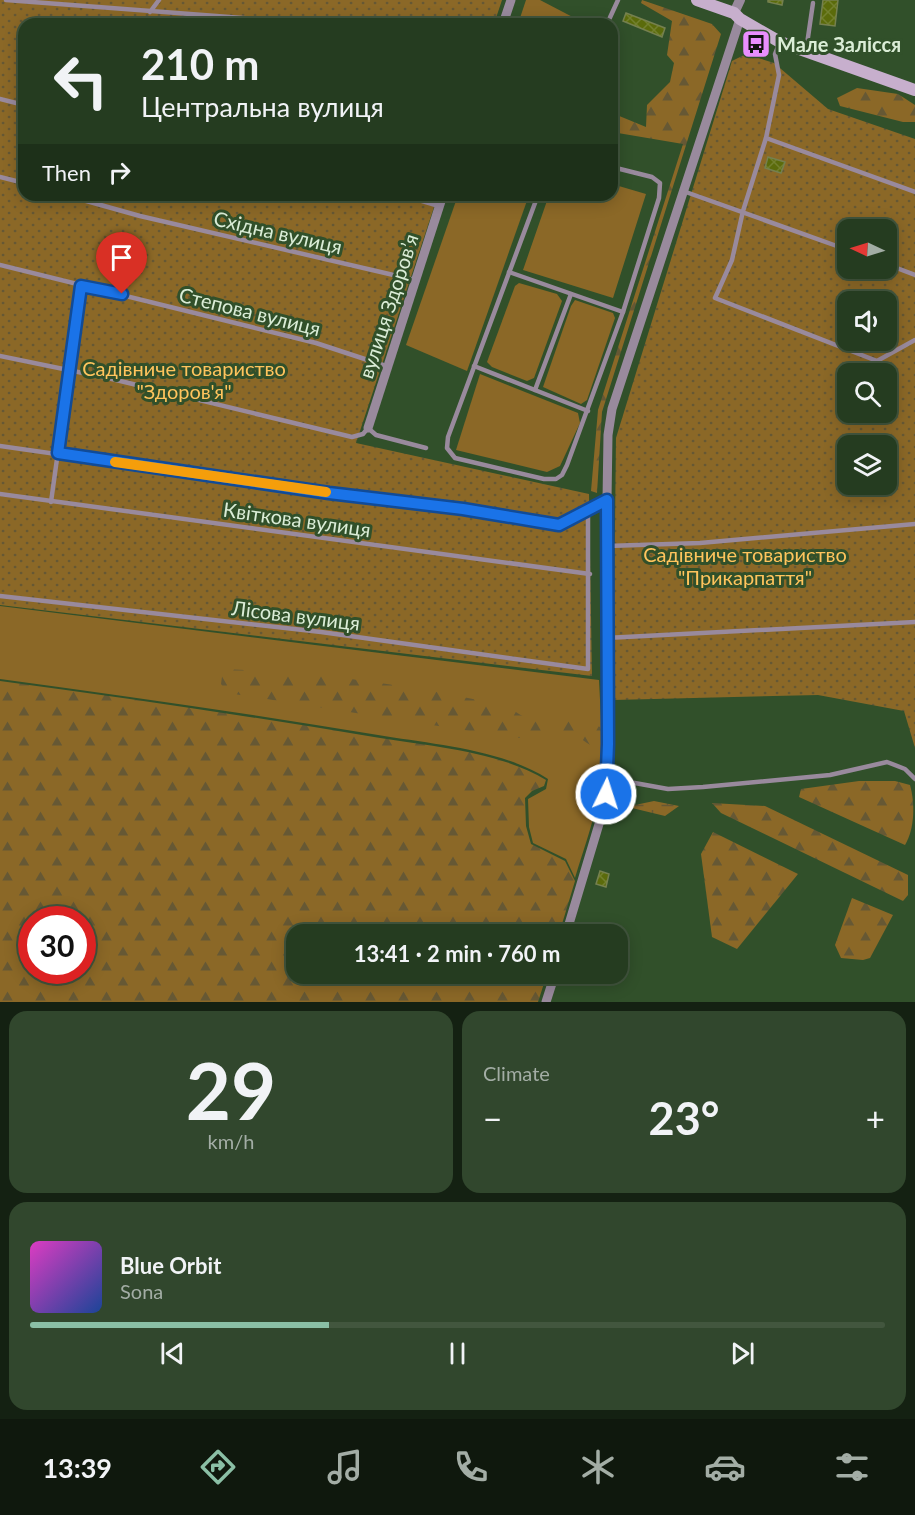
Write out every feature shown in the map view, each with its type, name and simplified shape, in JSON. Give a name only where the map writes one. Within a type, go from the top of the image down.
[{"type":"main road","points":[[697,0],[737,16],[780,42],[915,90]]},
{"type":"street","points":[[504,18],[511,0]]},
{"type":"street","points":[[569,924],[602,814],[607,778],[607,500],[608,435],[612,409],[683,191],[740,0]]},
{"type":"street","name":"вулиця Здоровʼя","points":[[368,428],[441,201]]},
{"type":"street","points":[[546,1002],[552,984]]},
{"type":"lane","points":[[6,0],[236,18]]},
{"type":"lane","points":[[150,12],[159,0]]},
{"type":"lane","points":[[610,18],[618,0]]},
{"type":"lane","points":[[806,51],[813,3]]},
{"type":"lane","points":[[780,42],[775,54],[779,75],[765,138],[743,211],[732,260],[715,298],[877,361],[915,340]]},
{"type":"lane","points":[[0,99],[18,104]]},
{"type":"lane","points":[[765,138],[915,192]]},
{"type":"lane","points":[[536,201],[448,437],[447,448],[455,458],[544,479],[556,479],[562,475],[567,465],[588,411],[623,312],[659,198],[660,183],[652,177],[618,168]]},
{"type":"lane","points":[[0,177],[18,182]]},
{"type":"lane","points":[[683,191],[837,245]]},
{"type":"lane","name":"Східна вулиця","points":[[86,201],[140,216],[415,280]]},
{"type":"lane","points":[[422,201],[439,206]]},
{"type":"lane","name":"Степова вулиця","points":[[0,265],[316,343],[386,366]]},
{"type":"lane","points":[[897,268],[915,274]]},
{"type":"lane","points":[[508,272],[623,312]]},
{"type":"lane","points":[[51,502],[81,286]]},
{"type":"lane","points":[[535,390],[571,294]]},
{"type":"lane","points":[[0,356],[112,379],[352,437],[363,434],[368,428],[376,435],[426,448]]},
{"type":"lane","points":[[474,366],[588,411]]},
{"type":"lane","points":[[0,446],[329,493],[463,509],[559,525],[607,500]]},
{"type":"lane","name":"Квіткова вулиця","points":[[0,494],[590,573]]},
{"type":"lane","points":[[588,510],[590,573]]},
{"type":"lane","points":[[607,546],[700,543],[915,524]]},
{"type":"lane","name":"Лісова вулиця","points":[[0,596],[321,632],[588,669],[590,573]]},
{"type":"lane","points":[[606,638],[915,622]]},
{"type":"lane","points":[[607,778],[668,789],[830,775],[887,762],[905,769],[915,779]]},
{"type":"green space","name":"Садівниче товариство \"Здоров'я\"","points":[[0,0],[502,0],[496,18],[18,18],[18,201],[436,201],[356,443],[589,494],[592,676],[0,605]]},
{"type":"green space","points":[[526,0],[540,0],[574,18],[520,18]]},
{"type":"green space","points":[[642,0],[712,24],[721,34],[602,412],[597,493],[591,491],[598,410],[683,144],[618,133],[618,115],[646,127],[647,105],[670,82],[674,63],[667,55],[672,21],[641,3]]},
{"type":"green space","name":"Садівниче товариство \"Прикарпаття\"","points":[[746,54],[774,63],[828,109],[915,139],[915,748],[904,711],[818,695],[613,700],[616,438],[732,61]]},
{"type":"green space","points":[[857,88],[898,94],[915,105],[915,122],[903,122],[840,106],[837,98]]},
{"type":"green space","points":[[618,186],[646,194],[613,298],[523,270],[547,201],[618,201]]},
{"type":"green space","points":[[456,201],[527,201],[467,371],[406,345]]},
{"type":"green space","points":[[519,283],[557,294],[562,301],[534,378],[527,381],[492,367],[487,362],[515,286]]},
{"type":"green space","points":[[575,300],[613,313],[615,318],[587,400],[581,404],[543,387]]},
{"type":"green space","points":[[480,374],[578,413],[580,423],[560,466],[547,472],[456,450]]},
{"type":"green space","points":[[0,606],[599,680],[601,775],[592,824],[575,878],[566,859],[533,843],[529,827],[528,799],[546,789],[548,779],[530,769],[488,754],[443,745],[0,679]]},
{"type":"green space","points":[[223,669],[328,676],[432,691],[505,706],[530,719],[565,717],[578,724],[590,722],[600,727],[603,738],[600,746],[595,746],[571,733],[514,738],[228,693],[221,684]]},
{"type":"green space","points":[[0,681],[463,751],[507,762],[546,780],[544,786],[532,791],[525,798],[526,826],[531,844],[565,861],[575,881],[562,924],[286,924],[286,984],[544,984],[538,1002],[0,1002]]},
{"type":"green space","points":[[859,781],[895,781],[910,785],[913,815],[911,831],[905,845],[799,797],[801,789]]},
{"type":"green space","points":[[616,795],[635,805],[654,801],[679,806],[665,816],[632,808],[619,802]]},
{"type":"green space","points":[[712,803],[765,806],[908,875],[908,895],[903,901],[721,813]]},
{"type":"green space","points":[[713,832],[798,874],[737,949],[712,937],[701,854]]},
{"type":"green space","points":[[852,898],[893,915],[870,958],[863,960],[841,958],[835,945]]},
{"type":"building","points":[[768,0],[783,0],[782,5],[768,2]]},
{"type":"building","points":[[823,0],[838,0],[835,26],[820,24]]},
{"type":"building","points":[[626,13],[665,28],[662,37],[623,21]]},
{"type":"building","points":[[768,157],[785,162],[781,173],[765,168]]},
{"type":"building","points":[[600,871],[609,874],[606,887],[596,884]]},
{"type":"slow traffic","points":[[115,462],[326,492]]},
{"type":"place","name":"Мале Залісся","points":[[756,44]]},
{"type":"route","points":[[122,294],[81,286],[58,453],[329,493],[463,509],[559,525],[607,500],[608,744],[606,794]]}]
